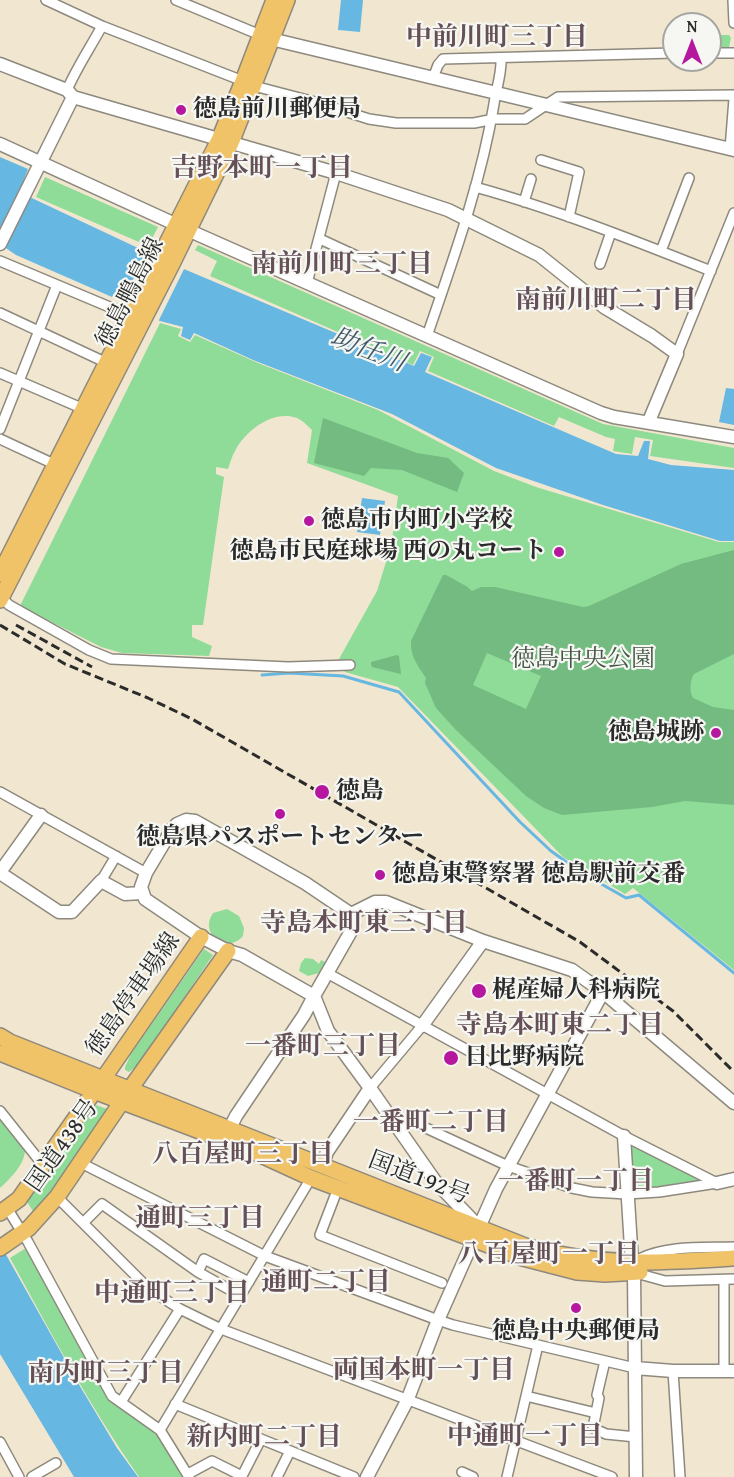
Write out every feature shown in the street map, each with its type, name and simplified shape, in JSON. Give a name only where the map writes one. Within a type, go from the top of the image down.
[{"type":"main road","name":"徳島鴨島線","points":[[0,598],[89,411],[225,141],[266,37],[274,0]]},
{"type":"main road","name":"徳島鴨島線","points":[[266,37],[287,0]]},
{"type":"main road","name":"徳島鴨島線","points":[[0,574],[56,465],[89,411],[107,363],[137,314]]},
{"type":"main road","name":"徳島停車場線","points":[[99,1085],[201,937]]},
{"type":"main road","points":[[126,1095],[228,951]]},
{"type":"main road","name":"国道192号","points":[[0,1036],[99,1085]]},
{"type":"main road","name":"国道192号","points":[[0,1053],[230,1128],[550,1266],[577,1272],[605,1274],[633,1268],[734,1258]]},
{"type":"main road","name":"国道438号","points":[[4,1211],[19,1200],[99,1085]]},
{"type":"main road","name":"国道192号","points":[[126,1095],[312,1178],[476,1233]]},
{"type":"main road","name":"国道438号","points":[[11,1241],[57,1197],[126,1095]]},
{"type":"main road","name":"国道192号","points":[[633,1268],[734,1267]]},
{"type":"street","points":[[46,0],[102,26],[249,84],[369,119],[396,123],[474,123],[525,119],[558,97],[734,95]]},
{"type":"street","points":[[176,0],[266,37],[732,149],[734,99]]},
{"type":"street","points":[[733,0],[734,23]]},
{"type":"street","points":[[0,244],[42,162],[70,94],[78,65],[84,59],[102,26]]},
{"type":"street","points":[[433,78],[443,59],[662,53]]},
{"type":"street","points":[[427,336],[475,187],[491,120],[501,58]]},
{"type":"street","points":[[0,64],[70,94],[336,173],[448,210],[539,255],[604,307],[677,354]]},
{"type":"street","points":[[0,144],[42,162],[179,234],[307,283],[601,413],[734,437]]},
{"type":"street","points":[[541,160],[579,172],[569,217]]},
{"type":"street","points":[[307,283],[336,173]]},
{"type":"street","points":[[661,251],[689,178]]},
{"type":"street","points":[[524,202],[531,179]]},
{"type":"street","points":[[475,187],[569,217],[711,271]]},
{"type":"street","points":[[649,422],[734,213]]},
{"type":"street","points":[[600,264],[611,232]]},
{"type":"street","points":[[320,239],[441,295]]},
{"type":"street","points":[[0,261],[57,285],[137,314]]},
{"type":"street","points":[[0,429],[57,285]]},
{"type":"street","points":[[0,313],[107,363]]},
{"type":"street","points":[[0,373],[89,411]]},
{"type":"street","points":[[0,439],[56,465]]},
{"type":"street","points":[[0,598],[89,650],[111,659],[288,667],[350,665]]},
{"type":"street","points":[[0,792],[146,873]]},
{"type":"street","points":[[41,815],[0,872],[59,912],[72,912],[101,881],[116,856]]},
{"type":"street","points":[[230,1128],[304,1015],[314,996],[354,926],[351,914],[305,883],[191,820],[182,821],[171,831],[146,873],[141,886],[142,893],[148,901],[201,937],[228,951],[242,955],[314,996],[328,1031],[435,1181],[476,1233]]},
{"type":"street","points":[[101,881],[124,894],[142,893]]},
{"type":"street","points":[[351,914],[375,902],[386,902],[483,941],[572,970],[603,992],[734,1103]]},
{"type":"street","points":[[321,1166],[327,1152],[370,1088],[422,1026],[483,941]]},
{"type":"street","points":[[327,973],[624,1136],[717,1183]]},
{"type":"street","points":[[367,1477],[407,1401],[438,1320],[508,1166],[603,992]]},
{"type":"street","points":[[0,1112],[43,1165]]},
{"type":"street","points":[[395,1124],[413,1122],[508,1166],[572,1188],[592,1192],[627,1194],[659,1192],[734,1179]]},
{"type":"street","points":[[624,1136],[633,1268],[636,1477]]},
{"type":"street","points":[[81,1163],[265,1256],[438,1320],[636,1368],[673,1371],[729,1371],[729,1279],[665,1281],[633,1268]]},
{"type":"street","points":[[160,1430],[312,1178]]},
{"type":"street","points":[[338,1188],[320,1235],[442,1283]]},
{"type":"street","points":[[57,1197],[149,1289],[180,1309],[221,1329],[612,1477]]},
{"type":"street","points":[[83,1223],[102,1204],[198,1272],[241,1296]]},
{"type":"street","points":[[4,1211],[11,1241],[112,1396],[160,1430],[188,1476],[212,1461],[242,1476],[261,1439]]},
{"type":"street","points":[[633,1268],[648,1254],[669,1250],[734,1247]]},
{"type":"street","points":[[198,1272],[204,1259],[249,1282]]},
{"type":"street","points":[[121,1402],[180,1309]]},
{"type":"street","points":[[507,1477],[538,1345]]},
{"type":"street","points":[[606,1361],[597,1395],[599,1398],[593,1428],[614,1436],[636,1437]]},
{"type":"street","points":[[673,1371],[680,1477]]},
{"type":"street","points":[[526,1396],[596,1413]]},
{"type":"street","points":[[175,1404],[290,1451],[335,1473],[354,1477]]},
{"type":"street","points":[[2,1449],[19,1477]]},
{"type":"street","points":[[281,1476],[290,1451]]},
{"type":"street","points":[[32,1477],[56,1463]]},
{"type":"street","points":[[462,1472],[472,1477]]},
{"type":"green space","points":[[722,35],[729,35],[731,38],[729,47],[722,47]]},
{"type":"green space","points":[[45,177],[158,227],[148,246],[36,197]]},
{"type":"green space","points":[[198,245],[603,424],[734,448],[734,468],[650,456],[653,440],[635,437],[632,454],[613,451],[615,439],[559,417],[554,426],[428,371],[434,357],[420,351],[413,365],[210,276],[217,261],[195,250]]},
{"type":"green space","name":"徳島中央公園","points":[[160,323],[181,329],[178,336],[190,342],[195,335],[258,363],[378,410],[494,471],[536,487],[719,542],[734,542],[734,970],[633,888],[625,894],[563,857],[398,687],[345,672],[339,659],[377,591],[391,546],[398,496],[307,463],[312,430],[299,419],[288,416],[269,419],[253,429],[240,443],[228,469],[216,467],[216,474],[224,477],[203,625],[192,625],[192,637],[212,646],[209,656],[122,653],[101,647],[20,606]]},
{"type":"green space","points":[[323,418],[417,453],[448,458],[464,473],[457,492],[402,470],[371,468],[364,476],[314,463]]},
{"type":"green space","points":[[734,550],[734,654],[694,674],[690,686],[693,698],[713,707],[734,710],[734,805],[685,801],[652,807],[562,815],[544,808],[526,796],[436,708],[425,683],[426,678],[413,656],[411,641],[443,575],[472,591],[481,587],[495,587],[583,607],[681,564]],"holes":[[[487,653],[541,676],[526,709],[473,685]]]},
{"type":"green space","points":[[397,655],[401,674],[372,667],[371,662]]},
{"type":"green space","points":[[227,909],[239,916],[244,928],[243,936],[230,943],[217,940],[209,928],[209,921],[213,913]]},
{"type":"green space","points":[[204,949],[213,955],[139,1064],[129,1072],[125,1070],[131,1054]]},
{"type":"green space","points":[[305,958],[313,959],[319,964],[321,960],[325,962],[319,973],[308,976],[299,971]]},
{"type":"green space","points":[[96,1105],[107,1109],[101,1121],[46,1200],[34,1213],[26,1200],[40,1186]]},
{"type":"green space","points":[[0,1118],[25,1151],[19,1166],[0,1188]]},
{"type":"green space","points":[[633,1146],[700,1180],[641,1190],[631,1187],[630,1147]]},
{"type":"green space","points":[[26,1248],[111,1399],[156,1432],[184,1477],[139,1477],[121,1451],[87,1397],[10,1258]]},
{"type":"water","points":[[341,0],[363,0],[360,32],[338,30]]},
{"type":"water","name":"助任川","points":[[0,157],[28,169],[19,192],[172,264],[414,366],[421,353],[432,357],[425,372],[616,454],[638,456],[644,441],[650,441],[648,459],[671,465],[734,470],[734,541],[720,541],[603,505],[496,468],[392,414],[253,360],[194,333],[190,340],[181,336],[183,327],[160,321],[120,299],[121,295],[115,292],[112,297],[16,255],[0,244]]},
{"type":"water","points":[[726,388],[734,389],[734,425],[719,422]]},
{"type":"water","points":[[362,498],[385,501],[380,535],[357,532]]},
{"type":"water","points":[[0,1244],[81,1388],[117,1448],[138,1477],[74,1477],[0,1354]]},
{"type":"pier","points":[[148,250],[185,267],[158,322],[121,304]]},
{"type":"waterway","points":[[262,675],[289,673],[343,676],[399,692],[520,822],[551,851],[582,873],[626,898],[639,895],[734,973]]},
{"type":"railway","points":[[0,625],[65,664],[192,719],[580,942],[673,1011],[734,1072]]},
{"type":"railway","points":[[16,625],[92,667]]},
{"type":"place","name":"徳島前川郵便局","points":[[181,110]]},
{"type":"place","name":"徳島市内町小学校","points":[[309,521]]},
{"type":"place","name":"徳島市民庭球場 西の丸コート","points":[[559,552]]},
{"type":"place","name":"徳島城跡","points":[[716,733]]},
{"type":"place","name":"徳島","points":[[322,792]]},
{"type":"place","name":"徳島県パスポートセンター","points":[[280,814]]},
{"type":"place","name":"徳島東警察署 徳島駅前交番","points":[[380,875]]},
{"type":"place","name":"梶産婦人科病院","points":[[479,991]]},
{"type":"place","name":"日比野病院","points":[[451,1058]]},
{"type":"place","name":"徳島中央郵便局","points":[[576,1308]]},
{"type":"district","name":"中前川町三丁目","points":[[497,38]]},
{"type":"district","name":"吉野本町一丁目","points":[[262,169]]},
{"type":"district","name":"南前川町三丁目","points":[[342,265]]},
{"type":"district","name":"南前川町二丁目","points":[[606,301]]},
{"type":"district","name":"寺島本町東三丁目","points":[[364,924]]},
{"type":"district","name":"寺島本町東二丁目","points":[[560,1026]]},
{"type":"district","name":"一番町三丁目","points":[[323,1047]]},
{"type":"district","name":"一番町二丁目","points":[[431,1123]]},
{"type":"district","name":"八百屋町三丁目","points":[[243,1155]]},
{"type":"district","name":"一番町一丁目","points":[[576,1182]]},
{"type":"district","name":"通町三丁目","points":[[200,1219]]},
{"type":"district","name":"八百屋町一丁目","points":[[549,1255]]},
{"type":"district","name":"通町二丁目","points":[[326,1283]]},
{"type":"district","name":"中通町三丁目","points":[[172,1294]]},
{"type":"district","name":"両国本町一丁目","points":[[424,1371]]},
{"type":"district","name":"南内町三丁目","points":[[106,1374]]},
{"type":"district","name":"中通町一丁目","points":[[525,1437]]},
{"type":"district","name":"新内町二丁目","points":[[264,1438]]}]
